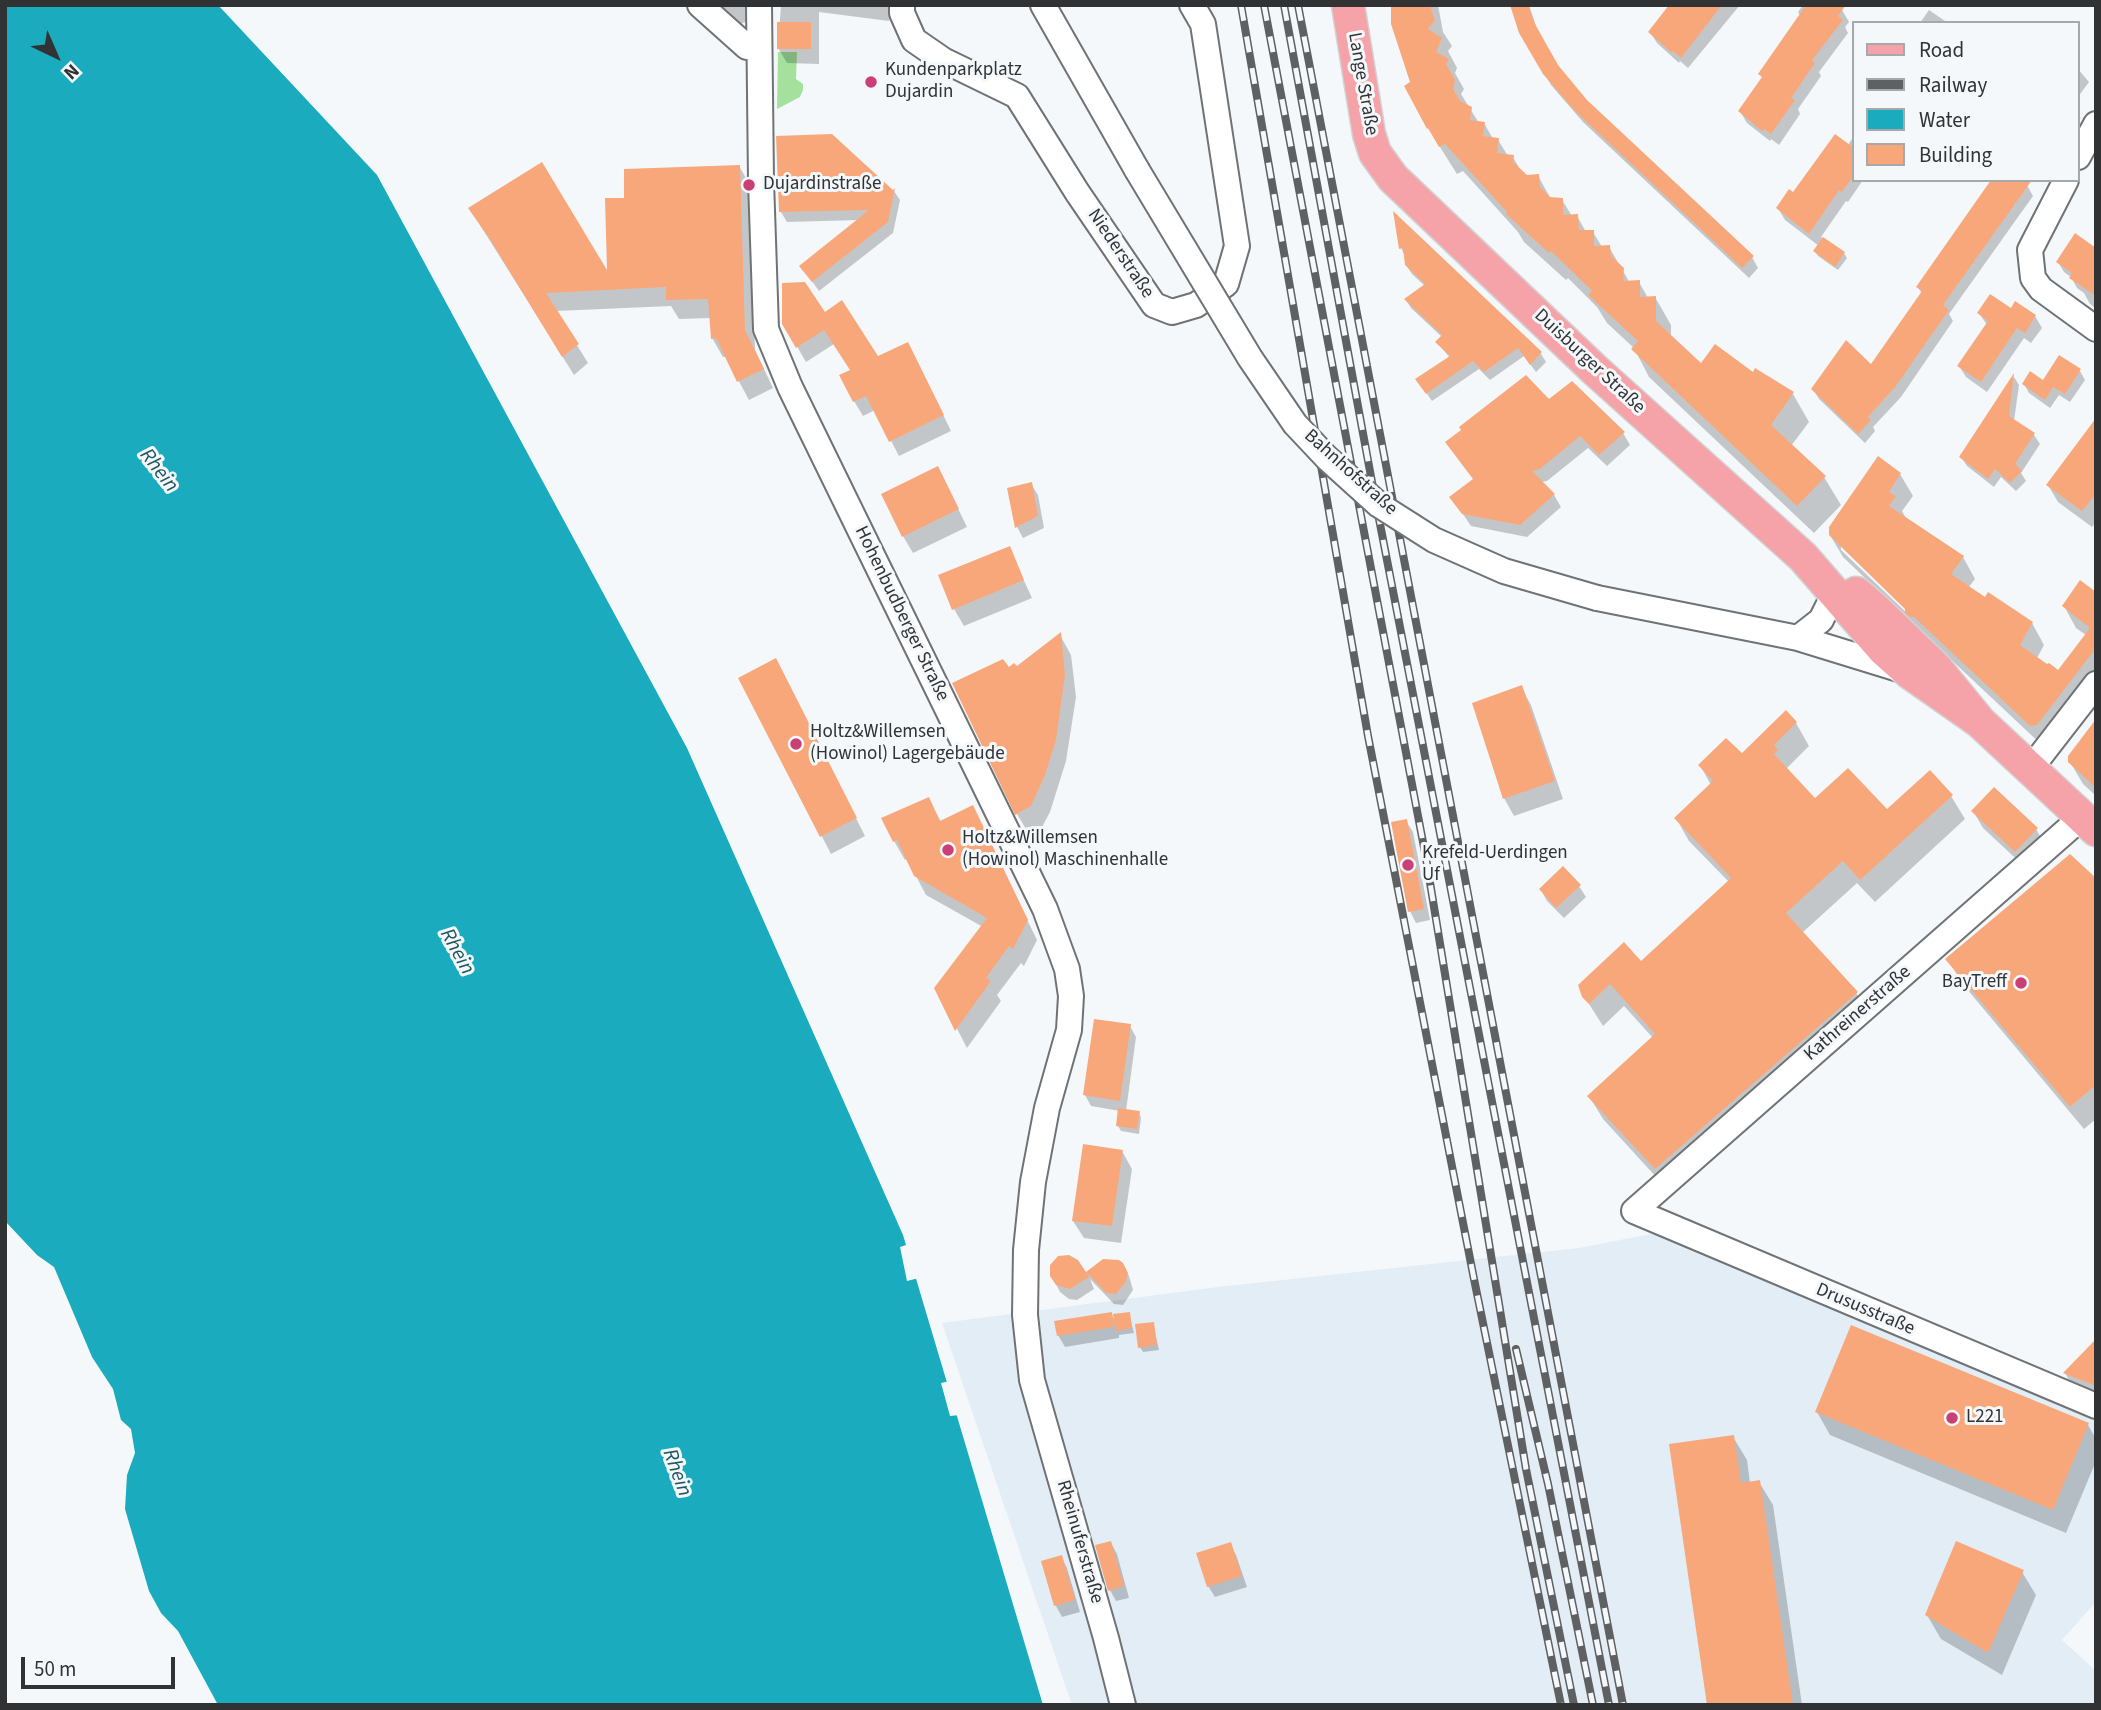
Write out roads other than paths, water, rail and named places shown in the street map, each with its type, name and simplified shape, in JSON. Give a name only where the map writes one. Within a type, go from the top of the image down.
[{"type":"main road","name":"Lange Straße","points":[[1348,5],[1369,134],[1380,162]]},
{"type":"main road","name":"Duisburger Straße","points":[[1380,162],[1393,178],[1595,370],[1803,557],[1866,630],[1910,673]]},
{"type":"main road","name":"Duisburger Straße","points":[[1803,557],[1845,585],[1877,611],[1935,667],[1980,722],[2089,824]]},
{"type":"main road","name":"Bahnhofstraße","points":[[1910,673],[1980,722]]},
{"type":"street","points":[[700,5],[747,47],[759,48]]},
{"type":"street","name":"Hohenbudberger Straße","points":[[759,5],[761,195],[766,329],[790,387],[1045,909],[1067,969],[1071,996],[1069,1030],[1047,1108],[1033,1182],[1026,1250],[1025,1315],[1032,1380]]},
{"type":"street","name":"Niederstraße","points":[[902,5],[902,13],[914,40],[943,60],[1017,96],[1077,192],[1154,305],[1172,312],[1196,305],[1226,284],[1237,246],[1203,24],[1192,5]]},
{"type":"street","name":"Bahnhofstraße","points":[[1043,5],[1137,170],[1250,358],[1295,424],[1327,458],[1379,505],[1434,540],[1504,571],[1597,598],[1798,638],[1910,673]]},
{"type":"street","points":[[2080,153],[2096,124]]},
{"type":"street","points":[[2065,182],[2030,250],[2033,278],[2041,289],[2096,329]]},
{"type":"street","points":[[1798,638],[1821,620],[1831,600],[1830,586]]},
{"type":"street","points":[[2031,768],[2096,684]]},
{"type":"street","name":"Kathreinerstraße","points":[[1634,1211],[2089,824]]},
{"type":"street","name":"Drususstraße","points":[[1634,1211],[2096,1406]]},
{"type":"street","name":"Rheinuferstraße","points":[[1032,1380],[1123,1705]]},
{"type":"water","name":"Rhein","points":[[5,5],[218,5],[377,175],[687,748],[903,1235],[1043,1705],[218,1705],[178,1631],[161,1613],[149,1591],[125,1509],[127,1475],[135,1453],[131,1429],[121,1420],[113,1389],[92,1357],[54,1267],[37,1255],[5,1221]]},
{"type":"railway","points":[[1241,5],[1368,736],[1474,1279],[1561,1705]]},
{"type":"railway","points":[[1264,5],[1426,858],[1526,1469],[1574,1705]]},
{"type":"railway","points":[[1284,5],[1374,493],[1609,1705]]},
{"type":"railway","points":[[1298,5],[1623,1705]]},
{"type":"railway","points":[[1516,1349],[1548,1484],[1593,1705]]},
{"type":"place","name":"Kundenparkplatz Dujardin","points":[[871,82]]},
{"type":"place","name":"Dujardinstraße","points":[[749,185]]},
{"type":"place","name":"Holtz&Willemsen (Howinol) Lagergebäude","points":[[796,744]]},
{"type":"place","name":"Holtz&Willemsen (Howinol) Maschinenhalle","points":[[948,850]]},
{"type":"place","name":"Krefeld-Uerdingen Uf","points":[[1408,865]]},
{"type":"place","name":"BayTreff","points":[[2021,983]]},
{"type":"place","name":"L221","points":[[1952,1418]]}]
